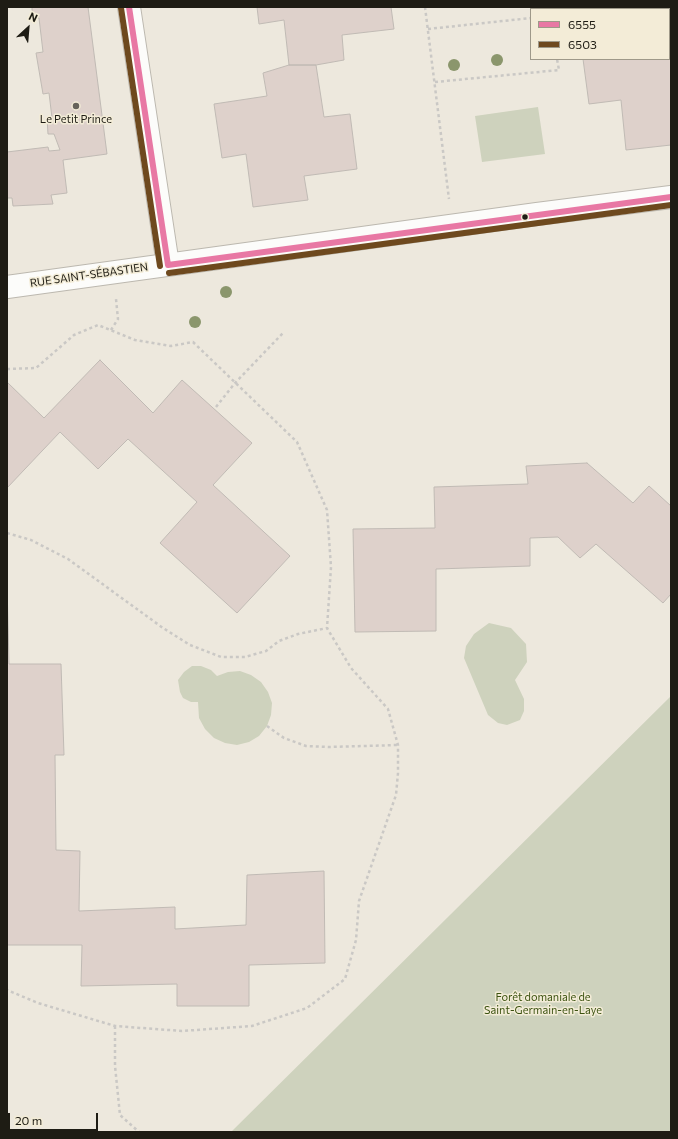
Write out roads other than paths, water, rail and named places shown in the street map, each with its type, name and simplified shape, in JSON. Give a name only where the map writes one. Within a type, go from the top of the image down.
[{"type":"street","points":[[130,7],[168,265]]},
{"type":"street","name":"RUE SAINT-SÉBASTIEN","points":[[7,287],[671,197]]},
{"type":"place","name":"Le Petit Prince","points":[[76,106]]},
{"type":"park label","name":"Forêt domaniale de Saint-Germain-en-Laye","points":[[543,1003]]}]
